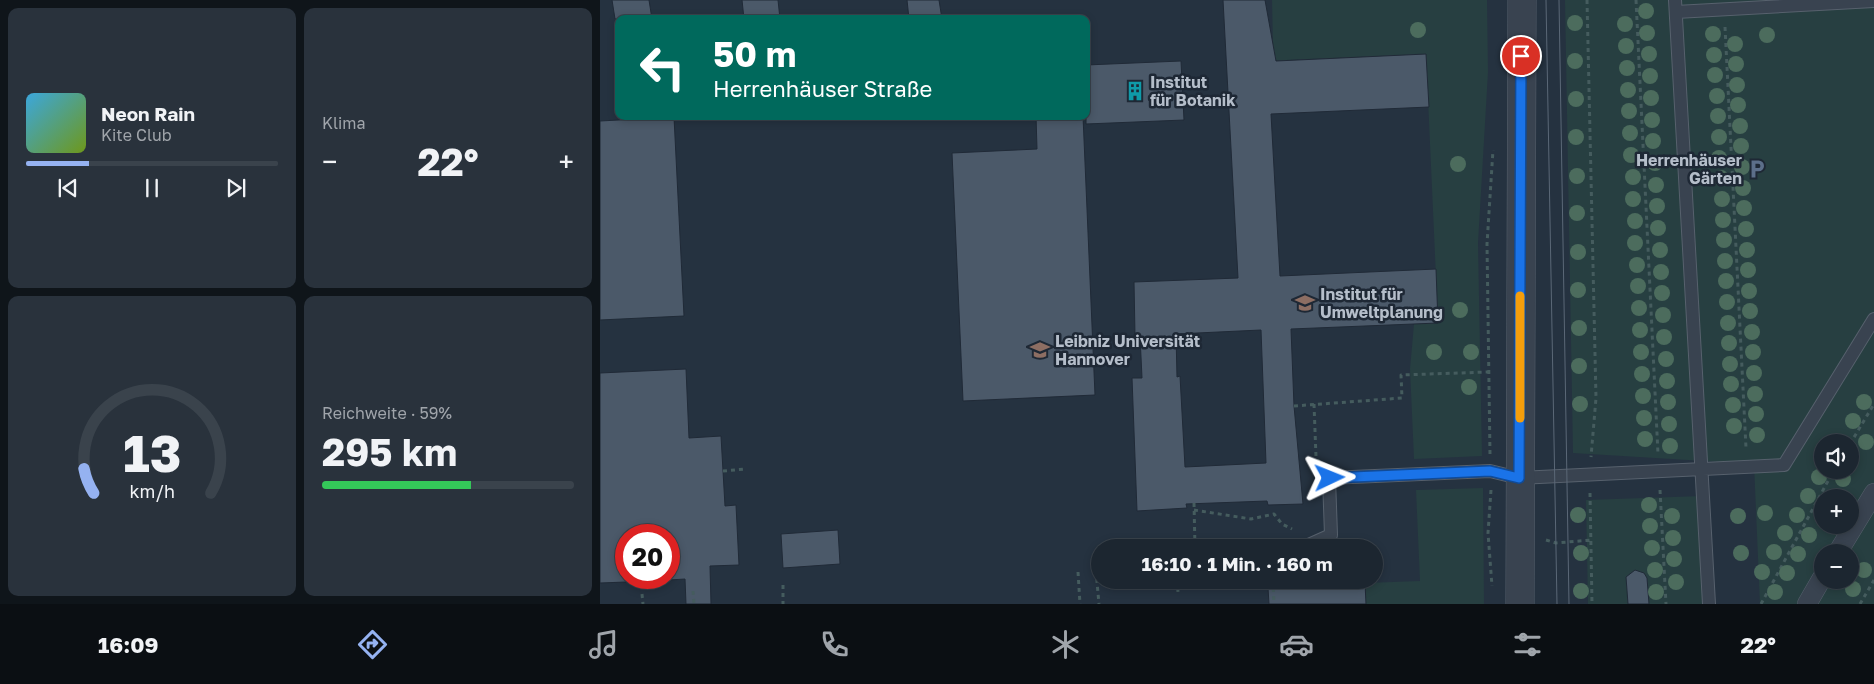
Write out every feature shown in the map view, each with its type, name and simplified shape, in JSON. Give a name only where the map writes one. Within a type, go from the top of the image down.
[{"type":"street","points":[[1520,604],[1522,0]]},
{"type":"street","points":[[1843,544],[1874,493]]},
{"type":"street","points":[[1807,604],[1816,589]]},
{"type":"lane","points":[[1709,604],[1676,6],[1724,10],[1874,1]]},
{"type":"lane","points":[[1322,539],[1331,535],[1330,478],[1490,471],[1519,478],[1784,465],[1874,319]]},
{"type":"path","points":[[1587,0],[1596,398],[1589,475],[1592,604]]},
{"type":"path","points":[[1636,0],[1666,604]]},
{"type":"path","points":[[1724,10],[1747,466]]},
{"type":"path","points":[[1493,148],[1487,244],[1491,506],[1488,533],[1493,593]]},
{"type":"path","points":[[1294,406],[1402,398],[1401,375],[1488,372]]},
{"type":"path","points":[[1314,404],[1316,457],[1330,478]]},
{"type":"path","points":[[1856,434],[1874,404]]},
{"type":"path","points":[[723,471],[746,469]]},
{"type":"path","points":[[1761,604],[1829,479]]},
{"type":"path","points":[[1194,503],[1196,539]]},
{"type":"path","points":[[1194,510],[1251,519],[1274,514],[1282,524],[1292,529]]},
{"type":"path","points":[[1078,572],[1080,604]]},
{"type":"path","points":[[1860,604],[1874,580]]},
{"type":"path","points":[[782,585],[783,604]]},
{"type":"path","points":[[1097,589],[1098,604]]},
{"type":"path","points":[[1273,589],[1274,604]]},
{"type":"path","points":[[693,591],[694,604]]},
{"type":"path","points":[[642,594],[643,604]]},
{"type":"green space","points":[[1272,0],[1487,0],[1488,72],[1478,243],[1482,456],[1414,459],[1410,369],[1414,324],[1438,322],[1426,54],[1267,61],[1273,45]]},
{"type":"green space","name":"Herrenhäuser Gärten","points":[[1565,0],[1874,0],[1874,604],[1760,604],[1754,464],[1573,453]]},
{"type":"green space","points":[[1483,488],[1484,604],[1366,604],[1365,589],[1383,589],[1383,582],[1420,581],[1416,490]]},
{"type":"green space","points":[[1702,496],[1709,604],[1588,604],[1586,500]]},
{"type":"building","points":[[612,0],[649,0],[651,15],[615,15],[615,19]]},
{"type":"building","points":[[742,0],[778,0],[780,15],[744,15]]},
{"type":"building","points":[[907,0],[939,0],[941,15],[909,15]]},
{"type":"building","points":[[1223,0],[1265,0],[1276,61],[1426,54],[1429,107],[1271,114],[1280,276],[1436,269],[1438,323],[1291,329],[1294,406],[1303,504],[1268,505],[1267,501],[1186,504],[1187,508],[1137,511],[1132,378],[1142,378],[1140,336],[1135,336],[1134,282],[1238,278]],"holes":[[[1261,330],[1266,463],[1185,467],[1180,376],[1177,377],[1176,334]]]},
{"type":"building","name":"Institut für Botanik","points":[[1181,61],[1184,120],[1086,124],[1086,120],[1090,120],[1090,65]]},
{"type":"building","points":[[674,120],[684,316],[600,320],[600,121]]},
{"type":"building","points":[[1036,120],[1083,120],[1095,395],[963,401],[952,153],[1037,149]]},
{"type":"building","points":[[686,369],[689,438],[721,436],[725,506],[736,505],[739,565],[710,566],[711,604],[686,604],[685,579],[680,579],[680,524],[615,524],[615,582],[600,583],[600,373]]},
{"type":"building","points":[[838,530],[840,564],[783,568],[781,534]]},
{"type":"building","points":[[1635,570],[1644,573],[1647,578],[1649,604],[1628,604],[1626,577]]},
{"type":"building","points":[[1268,589],[1365,589],[1366,604],[1269,604]]},
{"type":"tram line","points":[[1546,0],[1557,604]]},
{"type":"tram line","points":[[1559,0],[1569,604]]},
{"type":"slow traffic","points":[[1520,296],[1520,418]]},
{"type":"place","name":"Institut für Botanik","points":[[1135,91]]},
{"type":"place","name":"Herrenhäuser Gärten","points":[[1757,169]]},
{"type":"place","name":"Institut für Umweltplanung","points":[[1305,303]]},
{"type":"place","name":"Leibniz Universität Hannover","points":[[1040,350]]},
{"type":"route","points":[[1330,478],[1490,471],[1519,478],[1521,56]]}]
